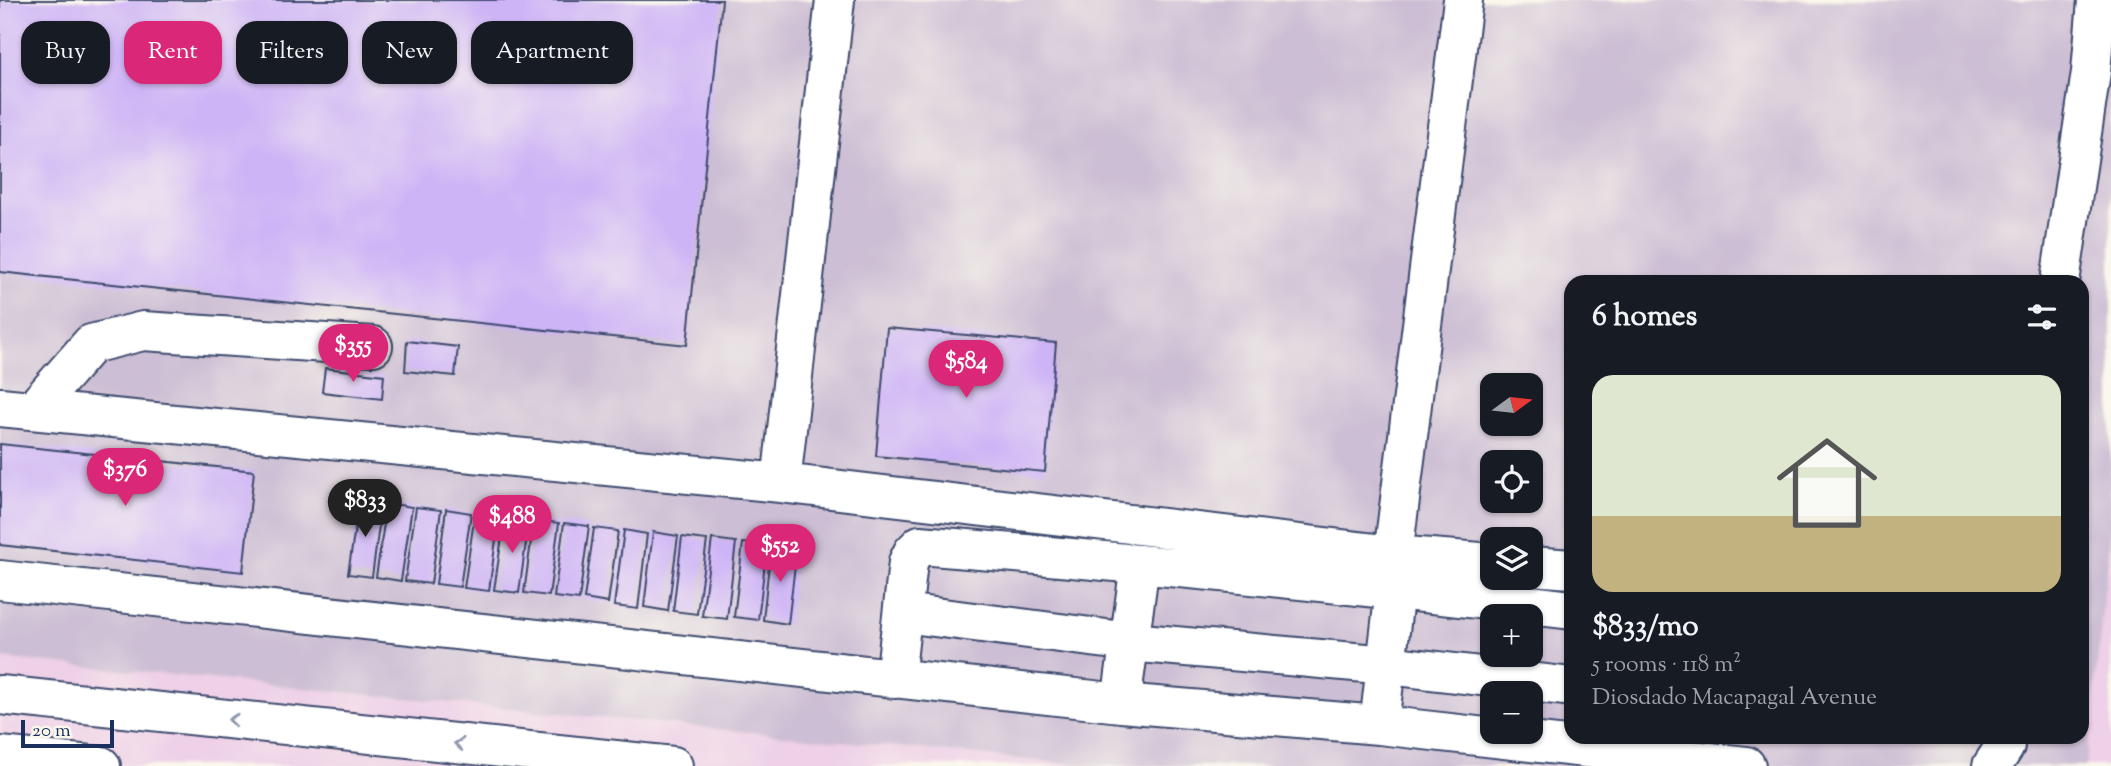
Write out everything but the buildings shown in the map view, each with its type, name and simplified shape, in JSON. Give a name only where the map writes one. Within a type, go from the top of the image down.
[{"type":"main road","points":[[781,483],[835,0]]},
{"type":"main road","points":[[1379,725],[1388,665],[1394,572],[1463,0]]},
{"type":"main road","points":[[2061,275],[2091,72],[2097,0]]},
{"type":"main road","points":[[16,408],[91,344],[143,331],[373,346]]},
{"type":"main road","points":[[16,408],[781,483],[1394,572],[1564,609]]},
{"type":"main road","points":[[895,679],[908,562],[920,545],[1140,564],[1394,572],[1480,564]]},
{"type":"main road","points":[[1121,703],[1140,564]]},
{"type":"main road","points":[[1543,567],[1564,568]]},
{"type":"main road","points":[[0,580],[895,679],[1121,703],[1379,725],[1746,766]]},
{"type":"main road","points":[[904,613],[1130,642],[1388,665],[1564,686]]},
{"type":"main road","points":[[0,695],[673,766]]},
{"type":"main road","points":[[1992,766],[2005,744]]},
{"type":"main road","points":[[0,756],[101,766]]},
{"type":"shaded area","points":[[0,0],[2111,0],[2111,530],[2089,738],[2089,275],[1564,275],[1564,744],[2088,744],[2086,766],[1090,766],[0,658]]},
{"type":"shaded area","points":[[2111,530],[2111,766],[2086,766]]},
{"type":"shaded area","points":[[0,658],[1090,766],[0,766]]}]
